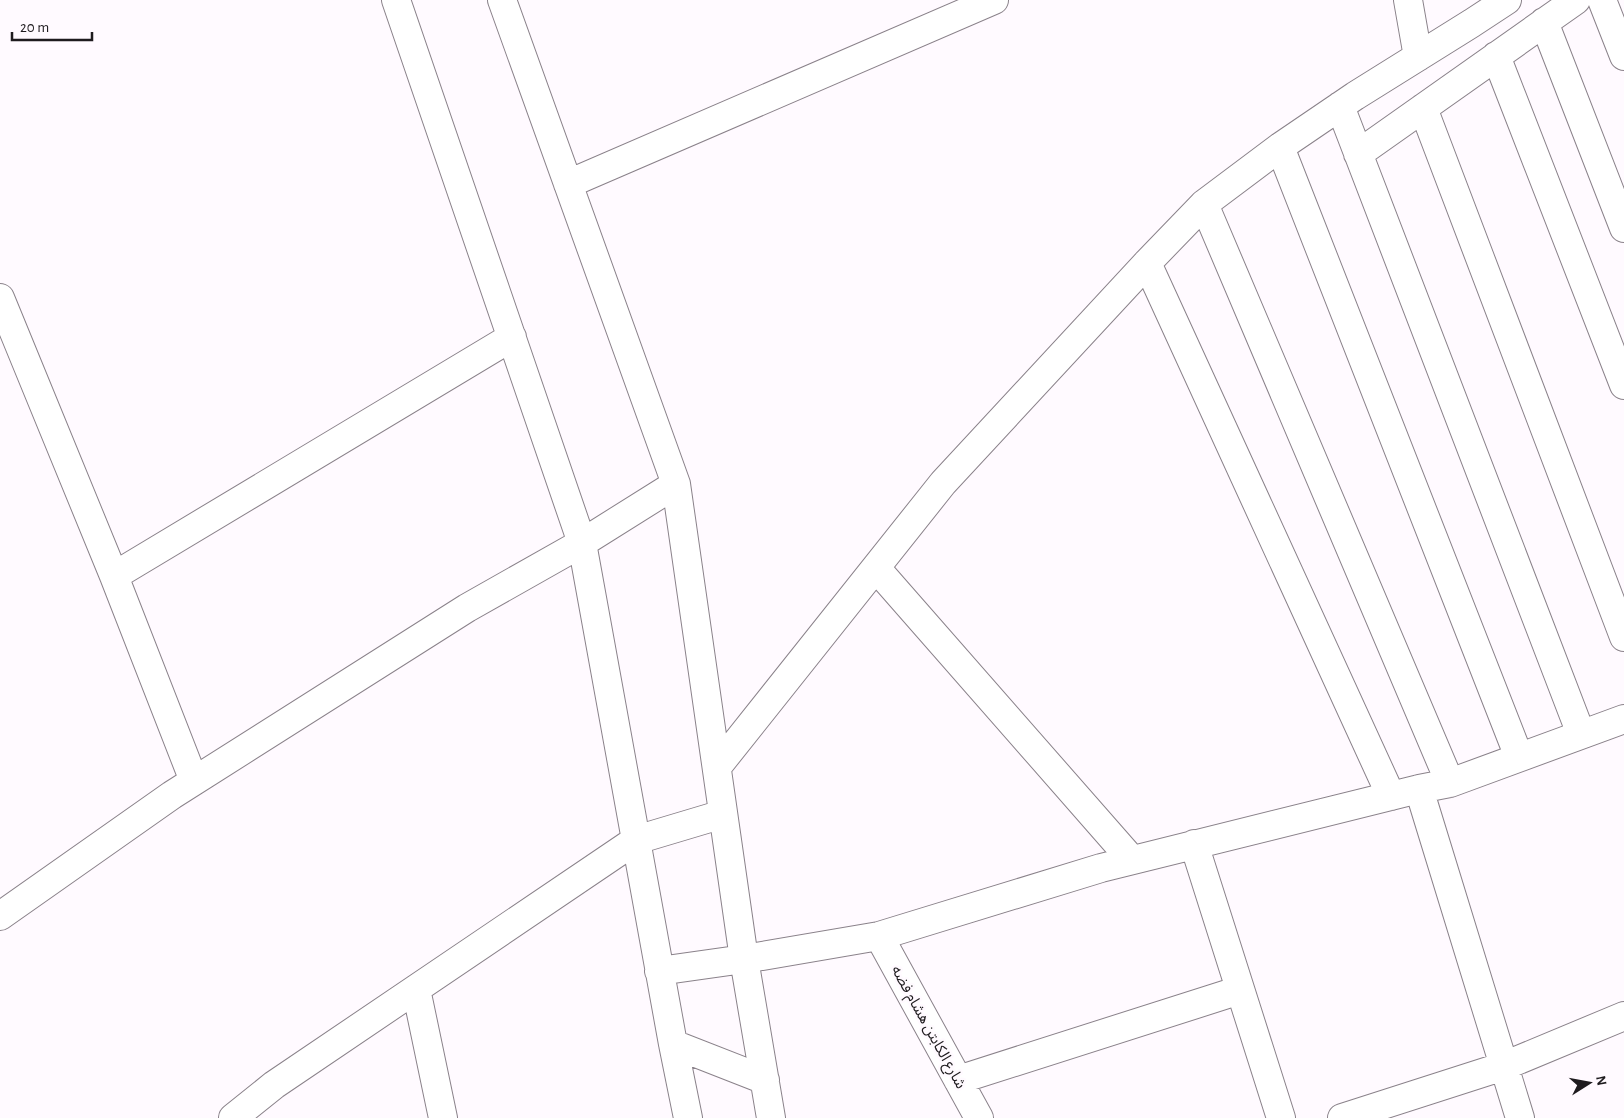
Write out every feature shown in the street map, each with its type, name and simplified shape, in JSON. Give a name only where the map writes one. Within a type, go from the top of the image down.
[{"type":"street","points":[[396,0],[582,543],[659,971],[688,1118]]},
{"type":"street","points":[[502,0],[676,484],[744,959],[771,1118]]},
{"type":"street","points":[[1408,0],[1418,57]]},
{"type":"street","points":[[717,767],[943,483],[1147,262],[1204,204],[1280,147],[1340,106],[1418,57],[1470,12],[1507,0]]},
{"type":"street","points":[[1358,154],[1576,0]]},
{"type":"street","points":[[1602,0],[1624,56]]},
{"type":"street","points":[[568,184],[985,2]]},
{"type":"street","points":[[1544,22],[1624,228]]},
{"type":"street","points":[[1496,56],[1624,385]]},
{"type":"street","points":[[1340,106],[1582,734]]},
{"type":"street","points":[[1423,108],[1624,637]]},
{"type":"street","points":[[1280,147],[1519,757]]},
{"type":"street","points":[[1204,204],[1450,783]]},
{"type":"street","points":[[1147,262],[1391,796]]},
{"type":"street","points":[[0,298],[114,576],[194,781]]},
{"type":"street","points":[[114,576],[512,337]]},
{"type":"street","points":[[0,916],[194,781],[467,608],[582,543],[676,484]]},
{"type":"street","points":[[876,568],[1132,860]]},
{"type":"street","points":[[659,971],[744,959],[878,936],[1092,870],[1450,783],[1624,719]]},
{"type":"street","points":[[1419,789],[1520,1118]]},
{"type":"street","points":[[233,1118],[274,1086],[636,840],[723,814]]},
{"type":"street","points":[[1194,844],[1281,1118]]},
{"type":"street","name":"شارع الكابتن هشام فضه","points":[[878,936],[979,1118]]},
{"type":"street","points":[[416,989],[443,1118]]},
{"type":"street","points":[[958,1080],[1240,990]]},
{"type":"street","points":[[1342,1118],[1504,1066],[1624,1016]]},
{"type":"street","points":[[673,1044],[765,1080]]}]
